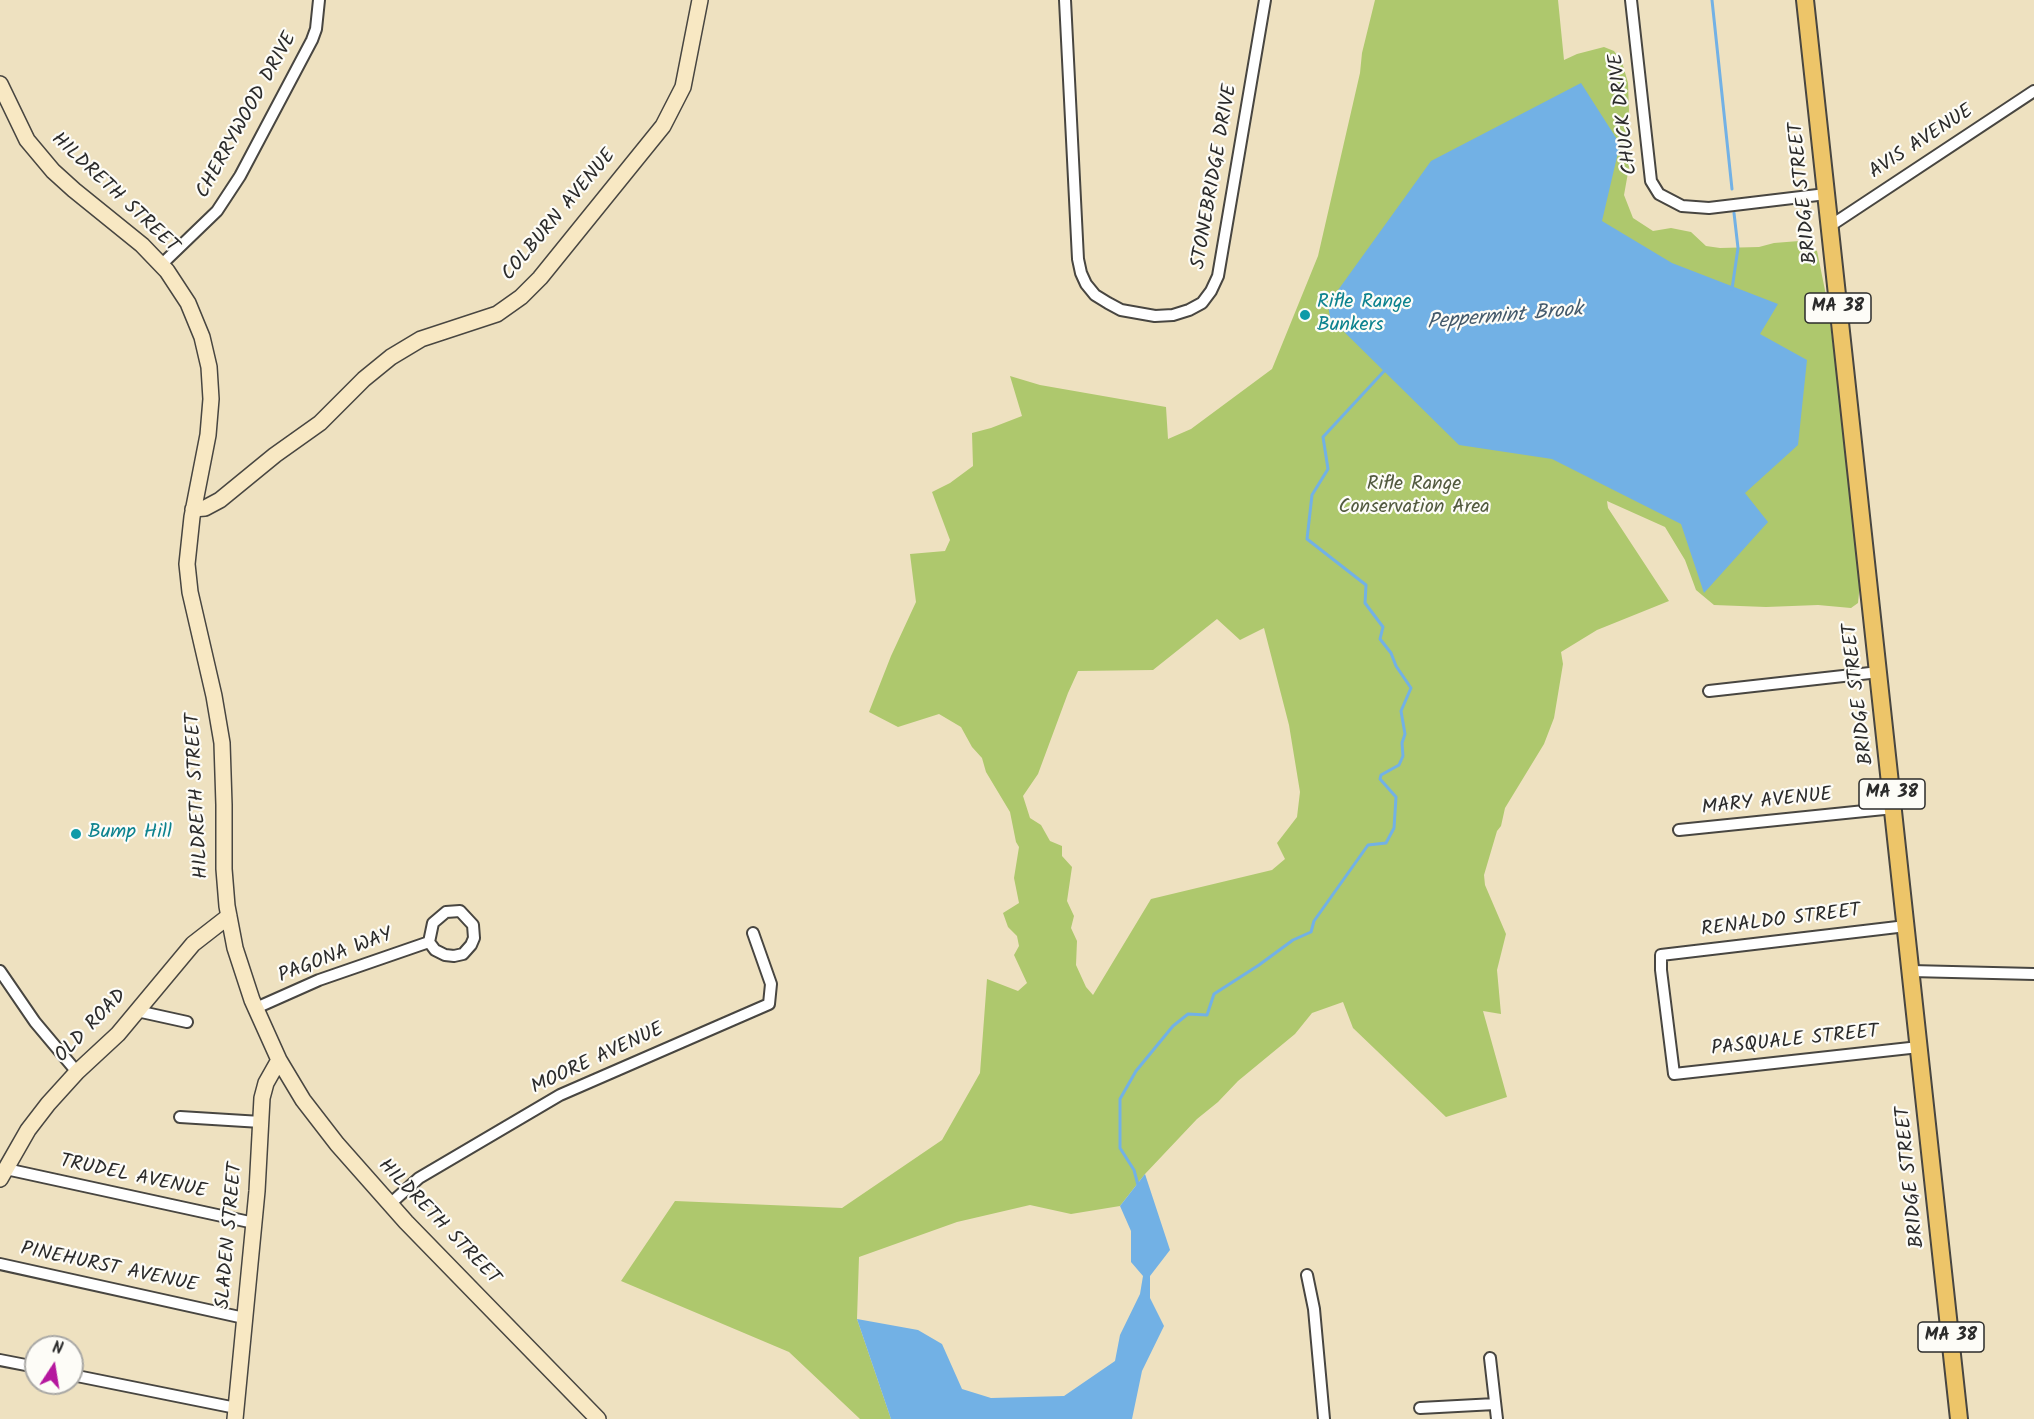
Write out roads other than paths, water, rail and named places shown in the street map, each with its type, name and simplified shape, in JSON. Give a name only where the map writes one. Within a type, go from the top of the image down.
[{"type":"main road","name":"BRIDGE STREET","points":[[1806,0],[1959,1419]]},
{"type":"street","name":"CHERRYWOOD DRIVE","points":[[161,265],[217,211],[240,176],[312,40],[317,22],[319,0]]},
{"type":"street","name":"COLBURN AVENUE","points":[[193,509],[205,508],[220,500],[267,461],[320,423],[391,357],[420,339],[497,314],[521,297],[540,278],[663,126],[683,87],[699,0]]},
{"type":"street","name":"STONEBRIDGE DRIVE","points":[[1065,0],[1078,260],[1081,273],[1095,295],[1108,303],[1121,310],[1155,316],[1173,315],[1202,303],[1218,276],[1265,0]]},
{"type":"street","name":"CHUCK DRIVE","points":[[1631,0],[1651,180],[1659,194],[1682,206],[1709,208],[1826,194]]},
{"type":"street","name":"HILDRETH STREET","points":[[0,84],[27,140],[53,171],[142,245],[161,265],[188,303],[202,337],[209,367],[211,399],[208,435],[193,509],[187,564],[189,592],[214,696],[222,743],[224,869],[235,948],[256,1008],[279,1060],[313,1113],[390,1204],[598,1419]]},
{"type":"street","name":"AVIS AVENUE","points":[[1830,226],[2034,91]]},
{"type":"street","points":[[1709,691],[1879,672]]},
{"type":"street","name":"MARY AVENUE","points":[[1679,830],[1894,808]]},
{"type":"street","points":[[460,911],[473,925],[474,938],[463,954],[445,955],[435,950],[429,942],[433,923],[446,912],[460,911]]},
{"type":"street","name":"OLD ROAD","points":[[3,1174],[28,1130],[77,1072],[110,1043],[193,944],[229,916]]},
{"type":"street","name":"RENALDO STREET","points":[[1674,1074],[1660,955],[1906,926]]},
{"type":"street","name":"MOORE AVENUE","points":[[390,1204],[419,1178],[560,1095],[768,1004],[771,984],[753,933]]},
{"type":"street","name":"PAGONA WAY","points":[[256,1008],[319,980],[429,942]]},
{"type":"street","points":[[0,971],[36,1022],[77,1072]]},
{"type":"street","points":[[1911,971],[2034,974]]},
{"type":"street","points":[[137,1011],[187,1022]]},
{"type":"street","name":"PASQUALE STREET","points":[[1674,1074],[1919,1047]]},
{"type":"street","name":"SLADEN STREET","points":[[236,1413],[254,1223],[262,1098],[266,1083],[279,1060]]},
{"type":"street","points":[[180,1117],[261,1122]]},
{"type":"street","name":"TRUDEL AVENUE","points":[[3,1174],[254,1223]]},
{"type":"street","name":"PINEHURST AVENUE","points":[[0,1264],[244,1318]]},
{"type":"street","points":[[1307,1275],[1315,1316],[1324,1419]]},
{"type":"street","points":[[1490,1358],[1497,1419]]},
{"type":"street","points":[[0,1360],[24,1365]]},
{"type":"street","points":[[84,1378],[236,1413]]},
{"type":"street","points":[[1420,1408],[1495,1404]]},
{"type":"water","points":[[1581,83],[1620,144],[1602,221],[1672,263],[1778,304],[1760,334],[1807,360],[1798,445],[1745,493],[1768,522],[1704,593],[1681,524],[1552,459],[1459,445],[1330,318],[1328,304],[1431,161]]},
{"type":"water","points":[[1145,1174],[1170,1250],[1150,1276],[1150,1298],[1164,1326],[1142,1371],[1132,1419],[891,1419],[857,1319],[918,1330],[942,1344],[962,1389],[991,1398],[1064,1396],[1115,1361],[1120,1335],[1140,1294],[1143,1276],[1131,1262],[1131,1231],[1120,1206]]},
{"type":"waterway","name":"Peppermint Brook","points":[[1712,0],[1732,189]]},
{"type":"waterway","name":"Peppermint Brook","points":[[1732,289],[1738,248],[1734,213]]},
{"type":"waterway","name":"Peppermint Brook","points":[[1138,1185],[1134,1170],[1120,1148],[1120,1099],[1136,1071],[1173,1026],[1188,1014],[1207,1015],[1214,994],[1293,940],[1311,932],[1314,921],[1368,845],[1386,843],[1394,828],[1396,797],[1380,779],[1381,775],[1399,765],[1403,756],[1402,743],[1405,734],[1401,711],[1411,688],[1396,666],[1391,653],[1380,639],[1383,627],[1365,603],[1366,585],[1307,539],[1312,495],[1328,469],[1323,437],[1386,369]]},
{"type":"place","name":"Rifle Range Bunkers","points":[[1305,315]]},
{"type":"place","name":"Bump Hill","points":[[76,834]]},
{"type":"park label","name":"Rifle Range Conservation Area","points":[[1414,498]]}]
